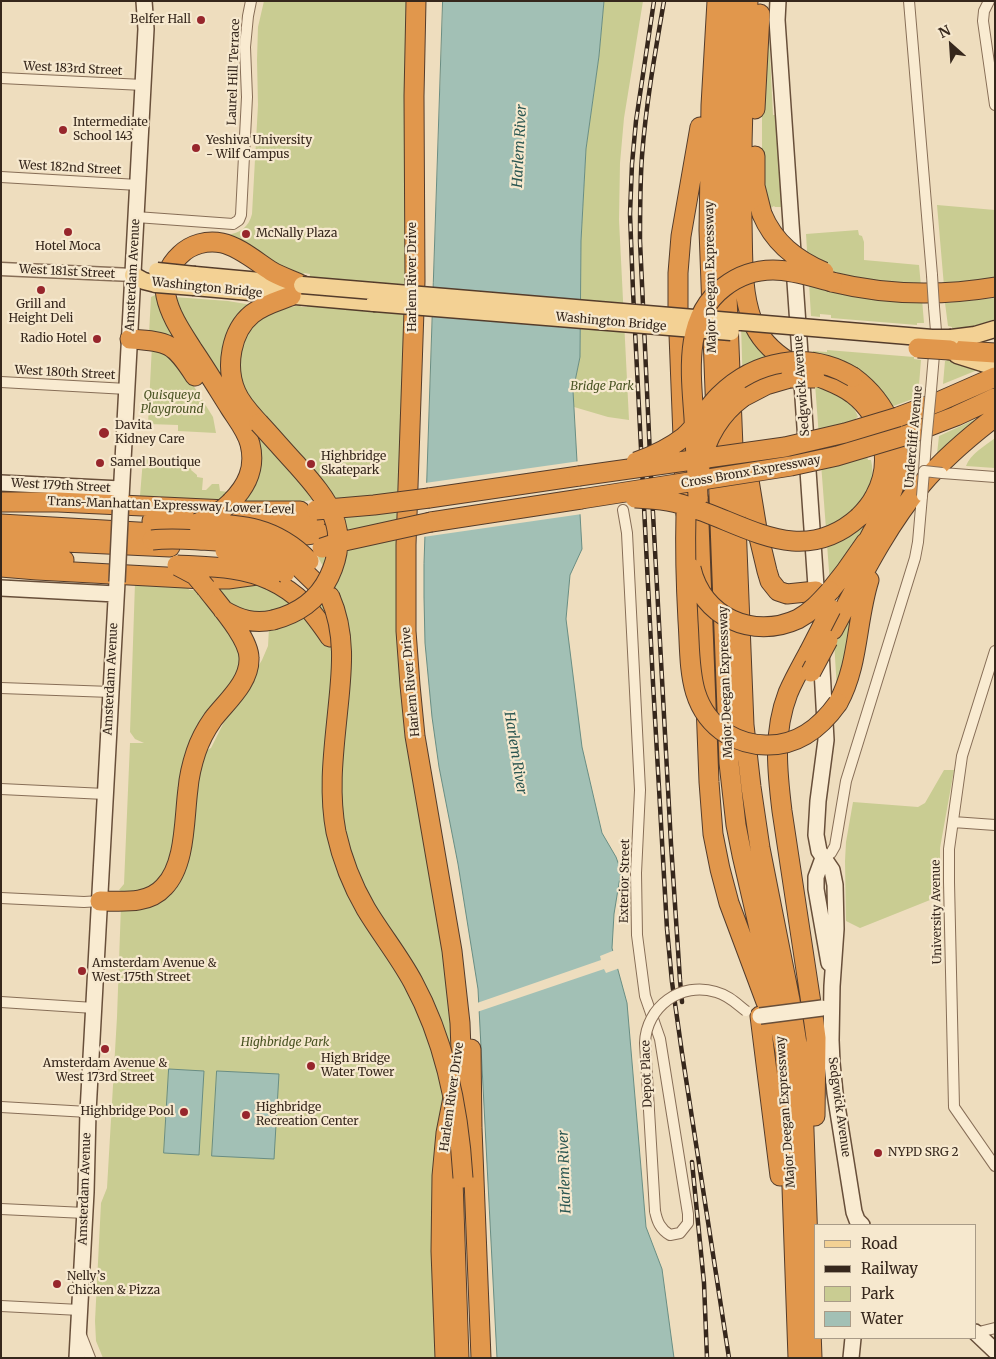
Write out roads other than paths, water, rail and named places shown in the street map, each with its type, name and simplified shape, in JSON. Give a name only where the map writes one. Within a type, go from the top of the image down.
[{"type":"highway","name":"Harlem River Drive","points":[[416,1],[414,96],[415,281],[406,553],[406,631],[415,736],[456,975],[461,1036],[459,1067],[446,1134],[441,1184],[440,1251],[445,1358]]},
{"type":"highway","name":"Harlem River Drive","points":[[426,1],[423,219],[425,281],[417,550],[417,638],[421,698],[428,756],[468,989],[481,1358]]},
{"type":"highway","points":[[580,476],[624,466],[673,445],[688,434],[712,404],[729,387],[748,374],[786,362],[808,362],[835,369],[853,377],[868,389],[882,407],[889,421],[897,447],[898,465],[893,488],[869,537],[845,572],[826,597],[807,613],[787,623],[754,626],[739,623],[715,610],[701,593],[694,578],[687,547],[686,514],[682,412],[678,272],[683,226],[701,124],[708,1]]},
{"type":"highway","name":"Major Deegan Expressway","points":[[717,1],[710,136],[710,238],[729,763],[735,817],[742,855],[774,993],[785,1052],[798,1358]]},
{"type":"highway","name":"Major Deegan Expressway","points":[[730,1],[725,100],[724,184],[741,664],[746,748],[758,833],[789,992],[799,1056],[803,1102],[812,1358]]},
{"type":"highway","points":[[581,499],[622,497],[672,502],[694,508],[780,540],[816,540],[846,528],[859,517],[873,500],[880,484],[884,461],[883,444],[878,427],[865,406],[852,394],[789,362],[772,349],[759,334],[750,316],[745,290],[742,220],[743,76],[748,1]]},
{"type":"highway","points":[[760,1],[755,104],[754,175],[757,198],[762,214],[772,233],[788,252],[833,279]]},
{"type":"highway","points":[[197,523],[224,508],[235,498],[247,481],[252,467],[252,453],[249,441],[240,422],[176,321],[167,300],[165,288],[166,277],[173,263],[182,252],[198,244],[220,242],[232,246],[273,272],[298,292],[264,306],[242,326],[234,344],[231,368],[234,386],[242,403],[322,494],[333,513],[338,534],[335,560],[330,576],[312,600],[300,610],[274,620],[258,622],[238,618],[222,609]]},
{"type":"highway","points":[[788,1099],[766,1002],[729,903],[713,834],[708,782],[698,497],[692,390],[692,353],[696,327],[705,308],[716,294],[740,277],[759,271],[785,271],[833,279],[872,290],[937,293],[995,287]]},
{"type":"highway","points":[[130,339],[156,341],[165,344],[174,349],[183,358],[242,452],[244,471],[235,498]]},
{"type":"highway","points":[[925,343],[951,339],[959,342],[995,339]]},
{"type":"highway","points":[[925,343],[995,353]]},
{"type":"highway","points":[[730,365],[756,520],[768,576],[778,591],[826,597]]},
{"type":"highway","name":"Cross Bronx Expressway","points":[[429,498],[784,447],[845,433],[898,417],[995,377]]},
{"type":"highway","points":[[698,497],[704,450],[715,428],[728,411],[744,397],[771,383],[796,378],[821,379]]},
{"type":"highway","name":"Cross Bronx Expressway","points":[[305,549],[431,522],[791,466],[837,456],[904,436],[956,416],[995,398]]},
{"type":"highway","points":[[778,772],[785,727],[795,702],[878,548],[898,515],[920,485],[937,467],[995,417]]},
{"type":"highway","name":"Trans-Manhattan Expressway Lower Level","points":[[1,567],[203,579],[228,579],[250,576],[274,570],[374,505],[429,498]]},
{"type":"highway","name":"Trans-Manhattan Expressway Lower Level","points":[[1,502],[58,502],[248,511],[305,549]]},
{"type":"highway","points":[[1,511],[238,525],[262,530],[290,545],[305,549],[322,578],[319,604],[330,637],[332,663],[322,784],[329,841],[338,872],[350,900],[414,1005],[434,1057],[458,1178],[470,1358]]},
{"type":"highway","points":[[686,514],[686,578],[691,672],[696,697],[708,717],[720,730],[738,740],[754,744],[771,745],[791,742],[805,736],[823,722],[838,703],[852,668],[865,592],[885,540],[898,515]]},
{"type":"highway","points":[[1,518],[80,517]]},
{"type":"highway","points":[[1,524],[171,534],[234,531],[305,549]]},
{"type":"highway","points":[[119,538],[198,546],[260,561],[305,549]]},
{"type":"highway","points":[[1,539],[187,548],[225,545],[305,549]]},
{"type":"highway","points":[[1,558],[234,568],[254,574],[305,549]]},
{"type":"highway","points":[[305,549],[290,592],[319,604],[337,617],[342,647],[332,776],[333,814],[339,842],[345,863],[359,896],[413,982],[427,1010],[450,1081],[457,1119],[459,1358]]},
{"type":"highway","points":[[1,551],[64,560]]},
{"type":"highway","points":[[100,901],[149,898],[166,886],[175,871],[182,842],[189,780],[198,746],[210,724],[245,678],[248,667],[249,656],[246,644],[222,609],[195,575],[177,565]]},
{"type":"highway","points":[[817,1224],[816,1038],[782,811],[778,772],[778,739],[782,712],[790,689],[809,652],[826,597]]},
{"type":"highway","points":[[760,1016],[781,1187],[794,1269]]},
{"type":"highway","points":[[822,1339],[823,1358]]},
{"type":"main road","name":"Amsterdam Avenue","points":[[77,1358],[85,1213],[88,1112],[143,85],[146,22],[144,1]]},
{"type":"main road","name":"Sedgwick Avenue","points":[[778,1],[777,20],[826,597],[826,732],[816,829],[818,847],[823,858],[816,876],[816,890],[832,986],[827,1007],[835,1093],[854,1212],[861,1224]]},
{"type":"main road","name":"Washington Bridge","points":[[133,275],[145,272],[156,278],[298,292],[925,343],[995,367]]},
{"type":"main road","points":[[951,339],[995,329]]},
{"type":"main road","name":"West 179th Street","points":[[1,483],[121,493]]},
{"type":"main road","points":[[1,588],[116,588]]},
{"type":"main road","points":[[760,1016],[827,1007]]},
{"type":"main road","points":[[976,1334],[995,1351]]},
{"type":"main road","points":[[851,1358],[853,1339]]},
{"type":"street","name":"Laurel Hill Terrace","points":[[136,217],[233,224],[239,220],[241,215],[247,97],[245,47],[251,1]]},
{"type":"street","name":"Undercliff Avenue","points":[[823,858],[831,853],[835,846],[846,781],[915,558],[918,542],[936,326],[909,1]]},
{"type":"street","points":[[989,1],[984,11],[983,21],[995,105]]},
{"type":"street","name":"West 183rd Street","points":[[1,78],[143,85]]},
{"type":"street","name":"West 182nd Street","points":[[1,177],[138,184]]},
{"type":"street","name":"West 181st Street","points":[[1,269],[133,275]]},
{"type":"street","name":"West 180th Street","points":[[1,382],[127,389]]},
{"type":"street","points":[[924,471],[995,477]]},
{"type":"street","name":"Exterior Street","points":[[622,510],[627,533],[640,782],[636,873],[637,935],[645,996],[660,1039],[688,1214],[688,1223],[683,1230],[676,1234],[670,1234]]},
{"type":"street","name":"University Avenue","points":[[995,650],[962,756],[949,849],[954,1107],[995,1166]]},
{"type":"street","points":[[1,688],[111,692]]},
{"type":"street","points":[[1,789],[105,794]]},
{"type":"street","points":[[953,822],[995,825]]},
{"type":"street","points":[[1,898],[100,901]]},
{"type":"street","name":"Depot Place","points":[[670,1234],[660,1226],[655,1211],[645,1043],[646,1030],[652,1016],[662,1004],[688,990],[703,989],[723,994],[755,1016],[760,1016]]},
{"type":"street","points":[[1,1002],[94,1008]]},
{"type":"street","points":[[1,1107],[88,1112]]},
{"type":"street","points":[[1,1209],[85,1213]]},
{"type":"street","points":[[1,1306],[80,1310]]},
{"type":"street","points":[[976,1333],[995,1328]]},
{"type":"street","points":[[79,1329],[90,1358]]},
{"type":"water","name":"Harlem River","points":[[443,1],[604,1],[599,56],[586,149],[581,241],[580,357],[573,391],[582,549],[570,575],[566,619],[582,747],[602,833],[616,857],[621,871],[614,914],[612,948],[627,1003],[646,1227],[662,1269],[674,1358],[497,1358],[478,989],[458,864],[439,767],[425,643],[424,564]]},
{"type":"water","name":"Highbridge Pool","points":[[169,1069],[204,1071],[199,1155],[164,1153]]},
{"type":"water","name":"Highbridge Recreation Center","points":[[217,1071],[279,1074],[274,1159],[212,1156]]},
{"type":"railway","points":[[654,1],[636,121],[630,214],[653,683],[667,929],[672,982],[729,1358]]},
{"type":"railway","points":[[664,1],[651,78],[644,137],[640,241],[671,844],[682,1002]]},
{"type":"railway","points":[[692,1162],[704,1283],[707,1358]]},
{"type":"place","name":"Belfer Hall","points":[[201,20]]},
{"type":"place","name":"Intermediate School 143","points":[[63,130]]},
{"type":"place","name":"Yeshiva University - Wilf Campus","points":[[196,148]]},
{"type":"place","name":"Hotel Moca","points":[[68,232]]},
{"type":"place","name":"McNally Plaza","points":[[246,234]]},
{"type":"place","name":"Grill and Height Deli","points":[[41,290]]},
{"type":"place","name":"Radio Hotel","points":[[97,339]]},
{"type":"place","name":"Davita Kidney Care","points":[[104,433]]},
{"type":"place","name":"Samel Boutique","points":[[100,463]]},
{"type":"place","name":"Highbridge Skatepark","points":[[311,464]]},
{"type":"place","name":"Amsterdam Avenue & West 175th Street","points":[[82,971]]},
{"type":"place","name":"Amsterdam Avenue & West 173rd Street","points":[[105,1049]]},
{"type":"place","name":"High Bridge Water Tower","points":[[311,1066]]},
{"type":"place","name":"Highbridge Pool","points":[[184,1112]]},
{"type":"place","name":"Highbridge Recreation Center","points":[[246,1115]]},
{"type":"place","name":"NYPD SRG 2","points":[[878,1153]]},
{"type":"place","name":"Nelly’s Chicken & Pizza","points":[[57,1284]]},
{"type":"park label","name":"Bridge Park","points":[[602,387]]},
{"type":"park label","name":"Quisqueya Playground","points":[[172,403]]},
{"type":"park label","name":"Highbridge Park","points":[[285,1043]]}]
